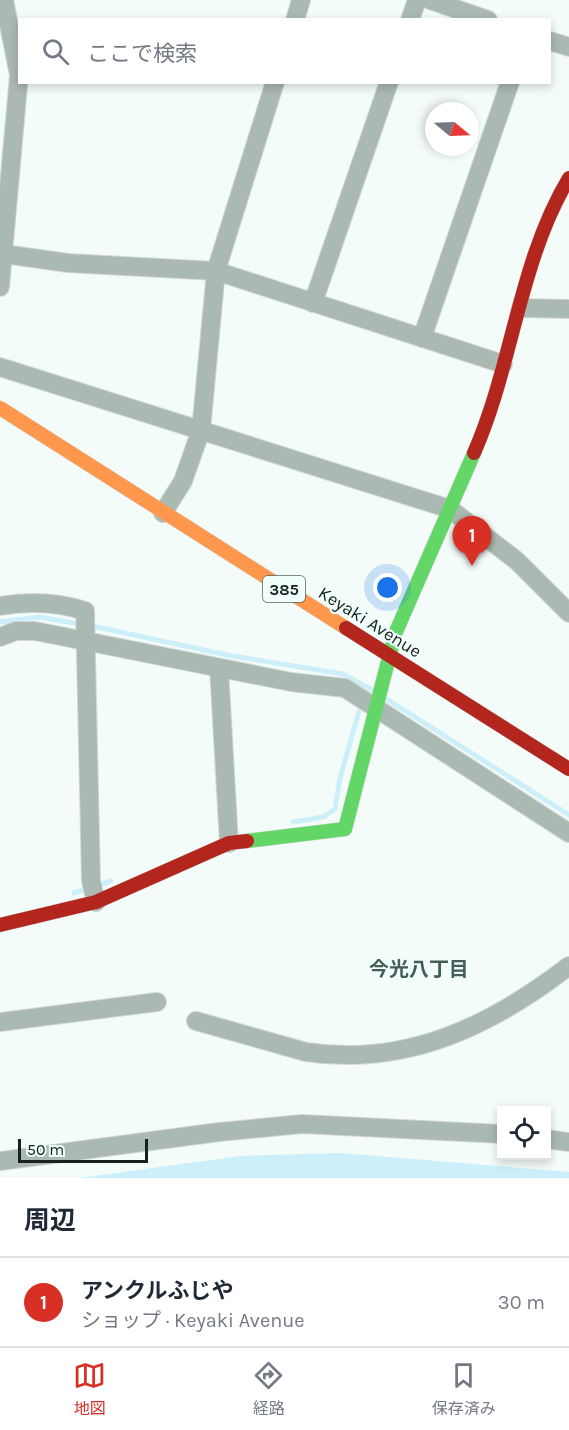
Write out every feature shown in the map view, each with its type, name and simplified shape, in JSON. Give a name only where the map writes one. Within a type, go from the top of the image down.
[{"type":"main road","points":[[0,925],[96,903],[229,843],[345,830],[395,634],[481,438],[536,251],[555,201],[569,178]]},
{"type":"main road","name":"Keyaki Avenue","points":[[0,408],[569,769]]},
{"type":"street","points":[[4,0],[18,70]]},
{"type":"street","points":[[296,18],[302,0]]},
{"type":"street","points":[[411,18],[417,0]]},
{"type":"street","points":[[430,0],[482,18]]},
{"type":"street","points":[[551,41],[569,47]]},
{"type":"street","points":[[0,286],[18,84]]},
{"type":"street","points":[[163,513],[183,481],[201,430],[216,271],[274,84]]},
{"type":"street","points":[[313,303],[388,84]]},
{"type":"street","points":[[422,338],[509,84]]},
{"type":"street","points":[[4,254],[50,262],[216,271],[502,364]]},
{"type":"street","points":[[521,308],[569,309]]},
{"type":"street","points":[[0,367],[450,509],[517,561],[569,613]]},
{"type":"street","points":[[0,606],[37,602],[68,605],[86,610],[91,881],[96,903]]},
{"type":"street","points":[[0,637],[16,631],[35,631],[219,668],[345,688],[569,833]]},
{"type":"street","points":[[219,668],[229,843]]},
{"type":"street","points":[[196,1021],[306,1052],[323,1054],[396,1052],[440,1039],[494,1016],[530,996],[569,966]]},
{"type":"street","points":[[0,1022],[157,1002]]},
{"type":"street","points":[[0,1161],[196,1134],[302,1124],[497,1134]]},
{"type":"street","points":[[551,1140],[569,1142]]},
{"type":"water","points":[[340,1153],[569,1172],[569,1178],[79,1178],[240,1156]]},
{"type":"waterway","points":[[0,622],[39,617],[97,627],[227,655],[343,674],[372,690]]},
{"type":"waterway","points":[[385,698],[569,815]]},
{"type":"waterway","points":[[293,822],[323,817],[335,809],[340,778],[362,701]]},
{"type":"waterway","points":[[74,893],[111,881]]},
{"type":"traffic: fast","points":[[247,841],[345,829],[395,634],[474,453]]},
{"type":"traffic: slow","points":[[0,408],[346,628]]},
{"type":"traffic: jam","points":[[474,453],[498,384],[539,243],[552,210],[569,178]]},
{"type":"traffic: jam","points":[[346,628],[569,769]]},
{"type":"traffic: jam","points":[[0,925],[96,902],[229,843],[247,841]]},
{"type":"place","name":"アンクルふじや","points":[[472,566]]},
{"type":"district","name":"今光八丁目","points":[[419,969]]}]
